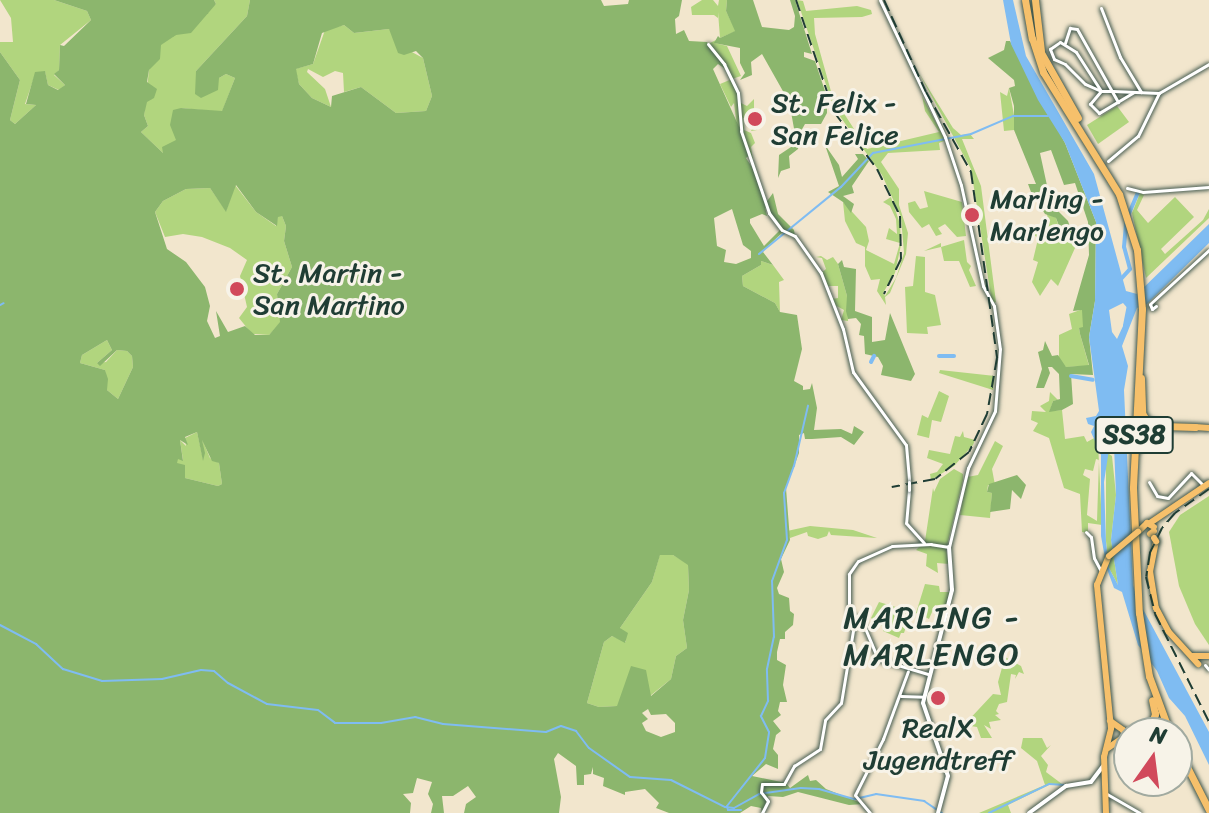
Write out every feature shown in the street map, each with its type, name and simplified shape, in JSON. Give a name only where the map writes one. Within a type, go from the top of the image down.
[{"type":"highway","points":[[1035,0],[1039,56]]},
{"type":"highway","points":[[1026,4],[1027,32],[1039,56]]},
{"type":"highway","name":"SS38","points":[[1039,56],[1122,192],[1137,237],[1144,280],[1137,449],[1140,575],[1151,666],[1168,717]]},
{"type":"highway","name":"SS38","points":[[1039,56],[1052,88],[1122,192],[1137,250],[1144,309],[1133,467],[1136,562],[1143,650],[1163,717]]},
{"type":"highway","points":[[1141,364],[1142,413],[1147,421],[1163,426],[1195,427]]},
{"type":"highway","points":[[1137,449],[1144,433],[1163,426]]},
{"type":"highway","points":[[1143,650],[1154,717]]},
{"type":"highway","name":"SS38","points":[[1193,770],[1209,800]]},
{"type":"highway","points":[[1194,782],[1209,810]]},
{"type":"main road","points":[[1195,427],[1209,428]]},
{"type":"main road","points":[[1113,726],[1110,721],[1098,596],[1104,563],[1207,485]]},
{"type":"main road","points":[[1148,532],[1152,597],[1168,631],[1204,661]]},
{"type":"main road","points":[[1106,813],[1104,764],[1107,749],[1113,742]]},
{"type":"street","points":[[880,0],[945,138],[961,185],[983,286],[994,306],[1001,363],[995,411],[967,473],[949,547],[952,590],[943,634],[928,674],[924,697],[948,776],[938,813]]},
{"type":"street","points":[[1101,8],[1120,57],[1141,92]]},
{"type":"street","points":[[1065,43],[1067,31],[1077,29],[1118,102]]},
{"type":"street","points":[[1101,91],[1076,52],[1065,43],[1053,44],[1050,54],[1054,59],[1065,64],[1085,84],[1101,91],[1159,93],[1209,64]]},
{"type":"street","points":[[708,44],[724,64],[738,93],[741,131],[769,213],[782,230],[795,236],[821,273],[843,329],[854,373],[907,447],[909,490],[906,523],[925,544]]},
{"type":"street","points":[[1101,91],[1090,104],[1096,112],[1134,92]]},
{"type":"street","points":[[1108,161],[1138,136],[1159,93]]},
{"type":"street","points":[[1122,192],[1209,187]]},
{"type":"street","points":[[1155,303],[1209,250]]},
{"type":"street","points":[[1149,482],[1157,496],[1168,498],[1191,473],[1207,485]]},
{"type":"street","points":[[1086,532],[1091,537],[1094,558],[1104,563]]},
{"type":"street","points":[[928,674],[908,671],[878,659],[862,621],[849,612],[849,574],[855,564],[892,546],[925,544],[949,547]]},
{"type":"street","points":[[762,813],[768,801],[760,791],[762,784],[784,784],[794,766],[820,749],[825,720],[841,703],[855,618]]},
{"type":"street","points":[[870,813],[857,799],[865,770],[883,739],[908,671]]},
{"type":"street","points":[[901,696],[924,697]]},
{"type":"street","points":[[1029,813],[1062,789],[1093,779],[1104,764]]},
{"type":"street","points":[[1107,794],[1140,813]]},
{"type":"green space","points":[[0,0],[54,0],[87,11],[91,20],[60,45],[59,70],[54,75],[65,85],[59,90],[48,85],[45,72],[36,72],[25,104],[36,105],[15,124],[10,120],[20,80],[0,52],[0,42],[13,42],[11,18]]},
{"type":"green space","points":[[54,0],[214,0],[216,4],[191,33],[176,35],[161,45],[160,59],[149,70],[147,82],[157,89],[154,98],[147,102],[144,115],[148,126],[141,132],[163,153],[162,147],[176,140],[170,125],[173,110],[222,111],[235,78],[226,74],[219,78],[218,90],[201,98],[195,94],[196,71],[247,16],[250,0],[601,0],[604,6],[628,4],[629,0],[682,0],[679,16],[675,19],[676,34],[684,30],[689,41],[707,42],[727,70],[718,64],[713,69],[740,129],[749,156],[746,158],[756,173],[765,204],[773,193],[778,214],[794,230],[795,236],[783,232],[766,248],[763,252],[773,265],[761,261],[761,265],[742,276],[743,286],[775,303],[780,312],[797,315],[802,349],[794,381],[803,386],[803,390],[810,389],[812,383],[817,408],[814,430],[841,429],[852,434],[854,426],[864,432],[854,445],[841,437],[805,439],[804,433],[799,435],[799,453],[786,488],[790,540],[781,559],[784,572],[777,588],[779,594],[789,598],[790,611],[794,614],[793,625],[785,632],[785,639],[780,639],[777,652],[777,660],[786,665],[783,685],[787,702],[780,702],[778,711],[781,715],[773,721],[781,731],[776,735],[773,749],[778,755],[778,769],[766,764],[752,776],[786,783],[790,788],[808,775],[810,781],[816,780],[826,789],[864,804],[849,805],[798,792],[783,797],[768,796],[762,813],[761,808],[751,806],[740,813],[669,813],[656,808],[659,803],[645,789],[625,792],[625,795],[603,786],[604,778],[593,774],[593,767],[591,774],[584,775],[584,785],[577,785],[576,766],[558,753],[554,759],[561,797],[559,813],[464,813],[466,804],[476,797],[468,786],[453,796],[442,796],[444,813],[431,813],[433,804],[428,794],[432,782],[417,778],[413,793],[403,794],[411,803],[410,813],[0,813],[0,52],[20,80],[10,120],[15,124],[36,105],[26,104],[35,72],[45,71],[48,85],[58,90],[65,85],[54,74],[59,70],[60,45],[64,46],[91,20],[87,11]],"holes":[[[344,25],[354,33],[389,29],[398,53],[404,55],[416,51],[423,58],[432,96],[426,111],[396,113],[361,87],[332,96],[331,107],[312,98],[299,84],[296,69],[313,64],[322,33]],[[236,185],[256,212],[277,226],[278,217],[282,216],[286,226],[284,241],[292,267],[277,294],[280,322],[269,335],[255,335],[245,326],[228,332],[216,311],[220,336],[215,338],[207,321],[210,306],[205,287],[186,262],[167,249],[155,212],[163,201],[186,189],[210,188],[226,212]],[[765,207],[781,229],[764,246],[750,223],[750,219],[762,214],[767,216]],[[732,209],[743,245],[751,251],[751,258],[736,264],[724,262],[726,250],[717,246],[714,218]],[[107,340],[112,350],[97,363],[100,366],[117,350],[127,351],[132,356],[133,367],[118,399],[107,390],[105,370],[80,363],[82,355]],[[197,432],[203,461],[202,440],[212,461],[219,463],[222,484],[218,486],[185,478],[185,465],[177,463],[178,459],[183,461],[180,440],[188,445],[185,437]],[[660,555],[673,555],[688,565],[689,590],[683,620],[687,648],[676,656],[671,679],[651,696],[646,670],[631,666],[617,706],[599,707],[587,703],[604,642],[612,636],[625,643],[628,633],[620,628],[652,582]],[[648,709],[651,715],[666,714],[675,723],[675,732],[661,737],[646,731],[642,723],[648,719],[642,713]]]},
{"type":"green space","points":[[214,0],[250,0],[247,16],[196,71],[219,78],[226,74],[235,78],[222,112],[181,108],[174,130],[177,140],[164,154],[141,132],[148,126],[144,115],[149,70],[160,45],[216,4]]},
{"type":"green space","points":[[702,0],[713,0],[718,6],[719,0],[727,0],[726,11],[736,31],[720,38],[718,12],[718,18],[714,15],[692,15],[691,7]]},
{"type":"green space","points":[[727,0],[753,0],[762,27],[789,30],[794,27],[795,16],[790,0],[795,0],[812,54],[804,52],[804,57],[815,61],[827,97],[827,113],[821,124],[805,124],[797,138],[800,140],[798,149],[789,156],[790,168],[781,171],[778,178],[779,155],[791,147],[793,143],[789,137],[795,134],[791,112],[787,112],[784,93],[762,54],[751,62],[752,75],[740,80],[745,73],[740,63],[740,48],[714,43],[718,36],[720,38],[735,31],[726,11]]},
{"type":"green space","points":[[797,0],[803,1],[806,11],[857,6],[871,10],[872,14],[862,17],[814,18],[815,34],[832,95],[867,149],[939,132],[925,111],[922,96],[943,136],[944,141],[939,143],[940,150],[888,153],[881,162],[899,189],[899,205],[908,233],[906,254],[890,293],[885,297],[886,305],[877,291],[880,279],[871,280],[865,266],[865,247],[856,243],[845,221],[843,202],[866,227],[869,241],[866,250],[894,264],[900,243],[886,239],[889,228],[897,234],[896,219],[890,206],[883,202],[891,197],[900,224],[901,245],[895,273],[883,293],[885,296],[896,278],[904,253],[901,217],[882,175],[834,108]]},
{"type":"green space","points":[[344,25],[354,33],[389,29],[410,51],[423,58],[432,96],[426,111],[396,113],[361,87],[344,92],[343,73],[335,71],[323,77],[308,69],[307,72],[325,89],[331,107],[312,98],[299,84],[295,69],[313,64],[325,30]]},
{"type":"green space","points":[[716,40],[715,43],[727,46],[741,76],[732,79],[708,44]]},
{"type":"green space","points":[[1006,41],[1010,41],[1065,143],[1096,222],[1095,301],[1089,337],[1093,375],[1071,374],[1073,404],[1049,412],[1053,401],[1060,399],[1059,374],[1048,367],[1050,373],[1044,388],[1036,388],[1042,369],[1038,352],[1043,350],[1045,341],[1052,356],[1058,355],[1066,367],[1089,365],[1079,328],[1083,327],[1082,310],[1073,311],[1089,255],[1088,222],[1075,183],[1064,185],[1051,150],[1040,153],[1051,204],[1068,221],[1071,230],[1065,242],[1056,218],[1045,214],[1031,192],[1028,184],[1036,184],[1014,130],[1014,106],[1009,88],[1015,86],[1014,80],[988,58],[1004,50]]},
{"type":"green space","points":[[919,73],[953,128],[961,135],[970,134],[974,139],[962,139],[981,186],[996,302],[992,303],[971,169]]},
{"type":"green space","points":[[732,79],[741,103],[747,106],[754,99],[754,108],[761,113],[757,130],[751,131],[758,117],[743,118],[744,130],[751,133],[755,143],[751,147],[753,160],[741,129],[737,127],[734,103],[731,107],[720,84]]},
{"type":"green space","points":[[1009,88],[1016,126],[1014,130],[1004,131],[1000,92],[1007,96]]},
{"type":"green space","points":[[1117,106],[1129,122],[1098,144],[1087,125]]},
{"type":"green space","points":[[825,145],[839,165],[842,177],[858,159],[855,154],[863,154],[869,161],[852,186],[854,193],[843,196],[854,204],[851,213],[843,202],[828,192],[839,186]]},
{"type":"green space","points":[[235,185],[256,212],[276,226],[278,216],[282,216],[286,226],[284,241],[292,267],[277,294],[281,322],[269,335],[252,334],[239,318],[247,307],[240,276],[247,260],[230,248],[202,237],[183,234],[165,237],[155,212],[163,201],[186,189],[210,188],[226,211]]},
{"type":"green space","points":[[924,191],[962,202],[966,236],[957,237],[945,224],[938,228],[942,234],[936,236],[929,224],[922,228],[909,212],[908,203],[915,201],[920,209],[928,207]]},
{"type":"green space","points":[[1140,193],[1144,195],[1137,210],[1148,223],[1175,197],[1194,217],[1161,249],[1165,254],[1203,220],[1209,209],[1209,218],[1146,278],[1132,213]]},
{"type":"green space","points":[[1047,213],[1056,218],[1063,240],[1071,230],[1075,248],[1058,286],[1051,279],[1040,296],[1032,282],[1038,262],[1033,260],[1038,239],[1033,233],[1036,232],[1038,238],[1049,237]]},
{"type":"green space","points":[[964,240],[967,262],[971,266],[969,270],[976,286],[970,287],[959,261],[944,261],[941,247]]},
{"type":"green space","points":[[821,256],[827,260],[833,257],[838,264],[847,296],[848,321],[841,320],[844,310],[833,304],[832,299],[838,298],[838,286],[826,286],[821,273],[826,269],[822,258],[816,257]]},
{"type":"green space","points":[[916,256],[925,257],[925,292],[935,295],[941,325],[927,327],[928,334],[907,333],[905,287],[913,286]]},
{"type":"green space","points":[[842,260],[844,267],[856,269],[855,311],[872,317],[872,342],[885,340],[890,313],[915,374],[911,381],[881,375],[883,366],[878,357],[865,354],[864,336],[859,335],[861,324],[856,318],[848,319],[846,311],[847,296],[838,264]]},
{"type":"green space","points":[[761,261],[773,265],[784,280],[779,282],[780,312],[775,303],[743,286],[742,276],[761,265]]},
{"type":"green space","points":[[1083,309],[1084,328],[1079,328],[1089,366],[1066,367],[1059,363],[1059,335],[1072,329],[1069,314]]},
{"type":"green space","points":[[107,340],[112,350],[97,363],[106,362],[117,350],[127,351],[132,356],[133,367],[118,399],[107,390],[105,370],[80,363],[82,355]]},
{"type":"green space","points":[[940,370],[995,376],[993,390],[939,373]]},
{"type":"green space","points":[[939,391],[949,396],[941,422],[932,420],[929,438],[917,435],[922,415],[928,418]]},
{"type":"green space","points":[[1050,392],[1058,400],[1053,401],[1050,411],[1062,410],[1065,439],[1084,436],[1087,442],[1096,437],[1098,443],[1099,460],[1096,459],[1093,471],[1085,469],[1083,475],[1090,479],[1087,515],[1097,521],[1099,462],[1102,525],[1088,523],[1088,533],[1082,532],[1080,494],[1064,488],[1049,438],[1033,431],[1038,423],[1031,420],[1032,411],[1046,412],[1040,406],[1049,401]]},
{"type":"green space","points":[[963,431],[964,437],[975,440],[973,445],[954,466],[931,480],[930,474],[937,472],[943,464],[927,458],[929,450],[950,454],[955,436],[960,437]]},
{"type":"green space","points":[[197,432],[203,459],[202,439],[210,458],[219,463],[222,484],[218,486],[185,478],[185,469],[177,464],[177,458],[183,460],[180,440],[186,446],[185,438]]},
{"type":"green space","points":[[995,441],[1003,446],[992,469],[995,485],[988,485],[987,492],[992,493],[990,518],[960,515],[967,477],[978,475]]},
{"type":"green space","points":[[1106,452],[1112,456],[1116,495],[1111,540],[1118,585],[1109,568],[1106,541]]},
{"type":"green space","points":[[954,469],[963,474],[963,480],[946,550],[949,564],[937,563],[938,573],[926,566],[927,554],[916,550],[925,541],[933,488],[934,492],[940,479]]},
{"type":"green space","points":[[1017,475],[1026,485],[1021,499],[1012,490],[1010,509],[990,512],[992,493],[987,492],[989,484]]},
{"type":"green space","points":[[1209,496],[1209,645],[1195,624],[1179,586],[1169,532],[1180,515]]},
{"type":"green space","points":[[810,526],[853,530],[877,538],[831,535],[829,531],[827,536],[818,539],[808,536],[807,532],[790,538],[787,531]]},
{"type":"green space","points":[[660,554],[673,555],[688,564],[689,590],[683,620],[687,648],[676,656],[671,679],[650,696],[618,706],[599,707],[587,703],[604,642],[612,636],[626,642],[620,628],[652,582]]},
{"type":"green space","points":[[925,584],[939,586],[940,592],[950,592],[945,611],[935,605],[929,619],[918,613],[910,614],[904,633],[899,638],[883,631],[884,627],[871,618],[879,602],[916,613]]},
{"type":"green space","points":[[1005,657],[1021,666],[1024,674],[1019,672],[1015,679],[1016,675],[1011,674],[1007,702],[999,704],[996,711],[999,714],[995,715],[1001,720],[989,722],[991,729],[984,725],[992,738],[981,738],[977,727],[964,725],[993,694],[1001,695],[998,682]]},
{"type":"green space","points":[[1023,738],[1042,738],[1047,748],[1051,745],[1041,756],[1048,765],[1046,772],[1062,784],[1070,785],[1049,785],[1008,805],[1011,813],[979,813],[1045,785],[1037,761],[1021,748]]},
{"type":"water","points":[[1003,0],[1013,0],[1026,56],[1094,174],[1126,291],[1137,294],[1209,224],[1209,243],[1147,304],[1137,308],[1122,346],[1128,366],[1124,390],[1133,585],[1137,598],[1209,732],[1209,765],[1193,732],[1193,717],[1185,717],[1169,698],[1157,671],[1138,645],[1122,592],[1114,588],[1107,569],[1101,536],[1101,455],[1091,432],[1094,426],[1088,424],[1086,418],[1096,416],[1099,411],[1089,337],[1095,301],[1096,222],[1065,143],[1038,100],[1011,44]],"holes":[[[1123,303],[1130,311],[1117,339],[1112,332],[1109,310]],[[1110,443],[1114,446],[1116,495],[1111,540],[1118,585],[1109,568],[1104,482]]]},
{"type":"waterway","points":[[759,254],[841,187],[873,153],[971,134],[1013,116],[1048,116]]},
{"type":"waterway","points":[[1128,216],[1138,192]]},
{"type":"waterway","points":[[1121,279],[1130,269],[1124,247],[1126,224]]},
{"type":"waterway","points":[[0,305],[4,303]]},
{"type":"waterway","points":[[1125,325],[1129,304]]},
{"type":"waterway","points":[[871,362],[874,356]]},
{"type":"waterway","points":[[939,356],[954,356]]},
{"type":"waterway","points":[[1071,376],[1093,380]]},
{"type":"waterway","points":[[741,810],[728,810],[727,806],[765,758],[769,732],[761,716],[768,701],[767,669],[774,637],[772,581],[787,540],[784,493],[794,466],[808,406]]},
{"type":"waterway","points":[[0,625],[36,644],[63,669],[102,681],[162,679],[201,670],[214,671],[228,683],[267,704],[318,710],[335,723],[381,723],[415,717],[443,724],[546,732],[561,726],[576,731],[589,748],[630,777],[671,780],[725,807],[734,808],[759,794],[801,788],[819,789],[855,799],[876,794],[924,801],[936,809]]},
{"type":"waterway","points":[[989,813],[1049,784],[1065,785]]},
{"type":"railway","points":[[796,0],[834,112],[877,169],[900,216],[901,259],[884,294]]},
{"type":"railway","points":[[884,0],[926,92],[971,172],[997,358],[987,414],[969,452],[935,479],[892,487]]},
{"type":"railway","points":[[1209,489],[1175,513],[1162,528],[1150,553],[1146,577],[1155,614],[1209,722]]},
{"type":"place","name":"St. Felix - San Felice","points":[[755,119]]},
{"type":"place","name":"Marling - Marlengo","points":[[972,215]]},
{"type":"place","name":"St. Martin - San Martino","points":[[237,289]]},
{"type":"place","name":"RealX Jugendtreff","points":[[938,698]]},
{"type":"district","name":"MARLING - MARLENGO","points":[[932,638]]}]
